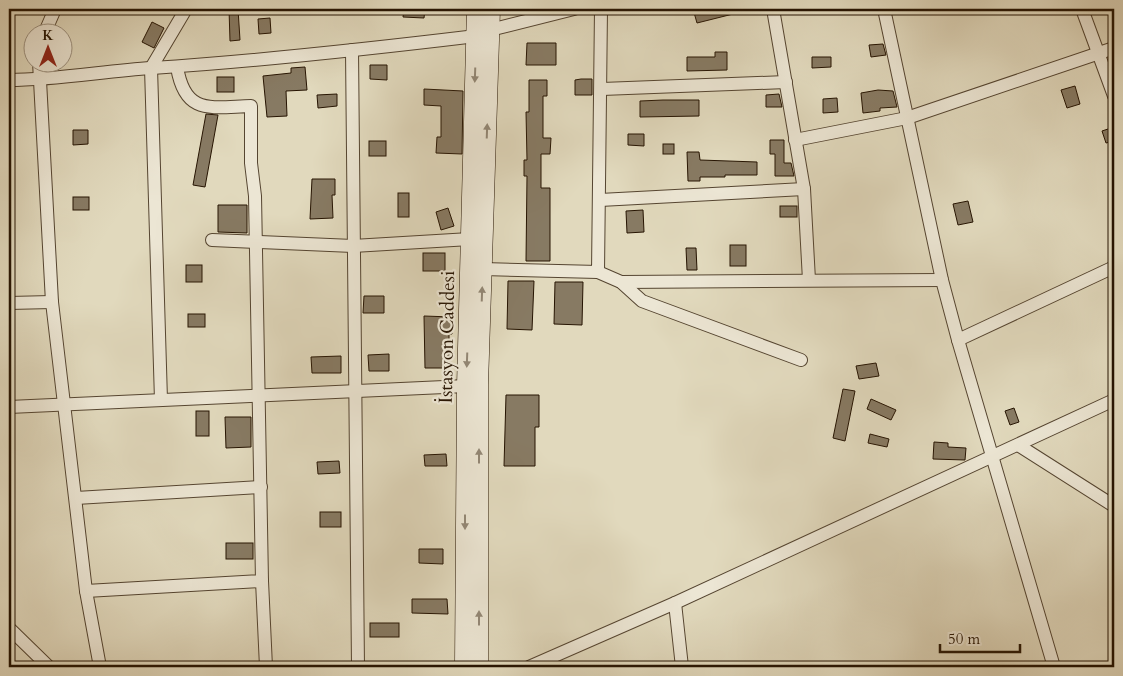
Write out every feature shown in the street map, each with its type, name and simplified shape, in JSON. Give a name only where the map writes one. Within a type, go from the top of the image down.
[{"type":"main road","name":"İstasyon Caddesi","points":[[464,667],[466,386],[470,239],[483,33],[476,9]]},
{"type":"main road","points":[[479,667],[479,385],[483,269],[483,33],[491,9]]},
{"type":"street","points":[[50,22],[56,9]]},
{"type":"street","points":[[161,400],[151,68],[186,9]]},
{"type":"street","points":[[9,80],[41,80],[352,50],[483,33],[574,9]]},
{"type":"street","points":[[598,272],[602,89],[601,9]]},
{"type":"street","points":[[774,9],[804,189],[809,280]]},
{"type":"street","points":[[884,9],[942,280],[1054,667]]},
{"type":"street","points":[[1082,9],[1114,96]]},
{"type":"street","points":[[795,140],[907,118],[1114,48]]},
{"type":"street","points":[[352,50],[358,667]]},
{"type":"street","points":[[177,67],[180,83],[190,100],[206,107],[251,106],[260,396],[262,580],[266,667]]},
{"type":"street","points":[[40,72],[52,302],[86,591],[100,667]]},
{"type":"street","points":[[602,89],[786,82]]},
{"type":"street","points":[[600,200],[804,189]]},
{"type":"street","points":[[212,240],[353,246],[470,239]]},
{"type":"street","points":[[958,340],[1114,267]]},
{"type":"street","points":[[483,269],[598,272],[621,282],[642,301],[801,360]]},
{"type":"street","points":[[621,282],[942,280]]},
{"type":"street","points":[[9,303],[52,302]]},
{"type":"street","points":[[9,407],[466,386]]},
{"type":"street","points":[[529,667],[555,662],[675,603],[1114,400]]},
{"type":"street","points":[[1018,445],[1114,506]]},
{"type":"street","points":[[76,498],[261,486]]},
{"type":"street","points":[[86,591],[262,580]]},
{"type":"street","points":[[675,603],[682,667]]},
{"type":"street","points":[[9,628],[49,667]]},
{"type":"building","points":[[229,9],[238,9],[240,40],[230,41]]},
{"type":"building","points":[[404,9],[425,9],[424,18],[403,17]]},
{"type":"building","points":[[693,9],[741,9],[741,12],[697,23]]},
{"type":"building","points":[[270,18],[271,33],[259,34],[258,19]]},
{"type":"building","points":[[152,22],[164,28],[154,48],[142,42]]},
{"type":"building","points":[[527,43],[556,43],[556,65],[526,65]]},
{"type":"building","points":[[883,44],[886,55],[871,57],[869,45]]},
{"type":"building","points":[[715,52],[727,52],[727,70],[687,71],[687,57],[715,57]]},
{"type":"building","points":[[812,57],[831,57],[831,67],[812,68]]},
{"type":"building","points":[[370,65],[387,65],[387,80],[370,79]]},
{"type":"building","points":[[305,67],[307,90],[286,91],[287,116],[267,117],[263,76],[291,73],[291,68]]},
{"type":"building","points":[[217,77],[234,77],[234,92],[217,92]]},
{"type":"building","points":[[592,79],[592,95],[575,95],[575,80]]},
{"type":"building","points":[[529,80],[547,80],[547,96],[543,96],[543,138],[551,138],[550,154],[541,154],[541,188],[550,188],[550,261],[526,261],[527,176],[524,176],[524,160],[527,160],[526,112],[529,112]]},
{"type":"building","points":[[1075,86],[1080,104],[1067,108],[1061,90]]},
{"type":"building","points":[[424,89],[463,91],[462,154],[436,153],[437,137],[441,137],[441,106],[424,105]]},
{"type":"building","points":[[878,90],[893,91],[897,107],[880,108],[880,111],[863,113],[861,93]]},
{"type":"building","points":[[337,94],[337,106],[318,108],[317,95]]},
{"type":"building","points":[[779,94],[782,107],[766,107],[766,95]]},
{"type":"building","points":[[837,98],[838,112],[823,113],[823,99]]},
{"type":"building","points":[[699,100],[699,116],[640,117],[640,101]]},
{"type":"building","points":[[206,114],[218,115],[205,187],[193,185]]},
{"type":"building","points":[[1114,127],[1114,141],[1106,143],[1102,131]]},
{"type":"building","points":[[73,130],[88,130],[88,144],[73,145]]},
{"type":"building","points":[[628,134],[644,134],[644,146],[628,145]]},
{"type":"building","points":[[770,140],[784,140],[784,163],[791,163],[794,176],[775,176],[775,154],[770,154]]},
{"type":"building","points":[[369,141],[386,141],[386,156],[369,156]]},
{"type":"building","points":[[663,144],[674,144],[674,154],[663,154]]},
{"type":"building","points":[[687,152],[699,152],[700,160],[757,162],[757,175],[700,177],[700,181],[688,181]]},
{"type":"building","points":[[312,179],[335,179],[335,195],[332,195],[333,218],[310,219]]},
{"type":"building","points":[[398,193],[409,193],[409,217],[398,217]]},
{"type":"building","points":[[73,197],[89,197],[89,210],[73,210]]},
{"type":"building","points":[[968,201],[973,222],[958,225],[953,204]]},
{"type":"building","points":[[218,205],[247,205],[247,233],[218,232]]},
{"type":"building","points":[[780,206],[797,206],[797,217],[780,217]]},
{"type":"building","points":[[448,208],[454,226],[441,230],[436,212]]},
{"type":"building","points":[[643,210],[644,232],[627,233],[626,211]]},
{"type":"building","points":[[730,245],[746,245],[746,266],[730,266]]},
{"type":"building","points":[[686,248],[696,248],[697,270],[687,270]]},
{"type":"building","points":[[423,253],[445,253],[445,271],[423,271]]},
{"type":"building","points":[[186,265],[202,265],[202,282],[186,282]]},
{"type":"building","points":[[508,281],[534,281],[532,330],[507,329]]},
{"type":"building","points":[[555,282],[583,282],[582,325],[554,324]]},
{"type":"building","points":[[364,296],[384,296],[384,313],[363,313]]},
{"type":"building","points":[[188,314],[205,314],[205,327],[188,327]]},
{"type":"building","points":[[424,316],[452,317],[452,334],[449,334],[449,368],[425,368]]},
{"type":"building","points":[[389,354],[389,371],[369,371],[368,355]]},
{"type":"building","points":[[341,356],[341,373],[312,373],[311,357]]},
{"type":"building","points":[[876,363],[879,376],[859,379],[856,366]]},
{"type":"building","points":[[843,389],[855,391],[845,441],[833,438]]},
{"type":"building","points":[[506,395],[539,395],[539,427],[535,427],[535,466],[504,466]]},
{"type":"building","points":[[871,399],[896,410],[891,420],[867,409]]},
{"type":"building","points":[[1014,408],[1019,422],[1010,425],[1005,411]]},
{"type":"building","points":[[196,411],[209,411],[209,436],[196,436]]},
{"type":"building","points":[[225,417],[251,417],[251,447],[226,448]]},
{"type":"building","points":[[870,434],[889,439],[887,447],[868,443]]},
{"type":"building","points":[[934,442],[948,443],[948,447],[966,448],[965,460],[933,459]]},
{"type":"building","points":[[446,454],[447,466],[425,466],[424,455]]},
{"type":"building","points":[[339,461],[340,473],[318,474],[317,462]]},
{"type":"building","points":[[320,512],[341,512],[341,527],[320,527]]},
{"type":"building","points":[[226,543],[253,543],[253,559],[226,559]]},
{"type":"building","points":[[419,549],[443,549],[443,564],[419,563]]},
{"type":"building","points":[[412,599],[447,599],[448,614],[412,613]]},
{"type":"building","points":[[370,623],[399,623],[399,637],[370,637]]}]
